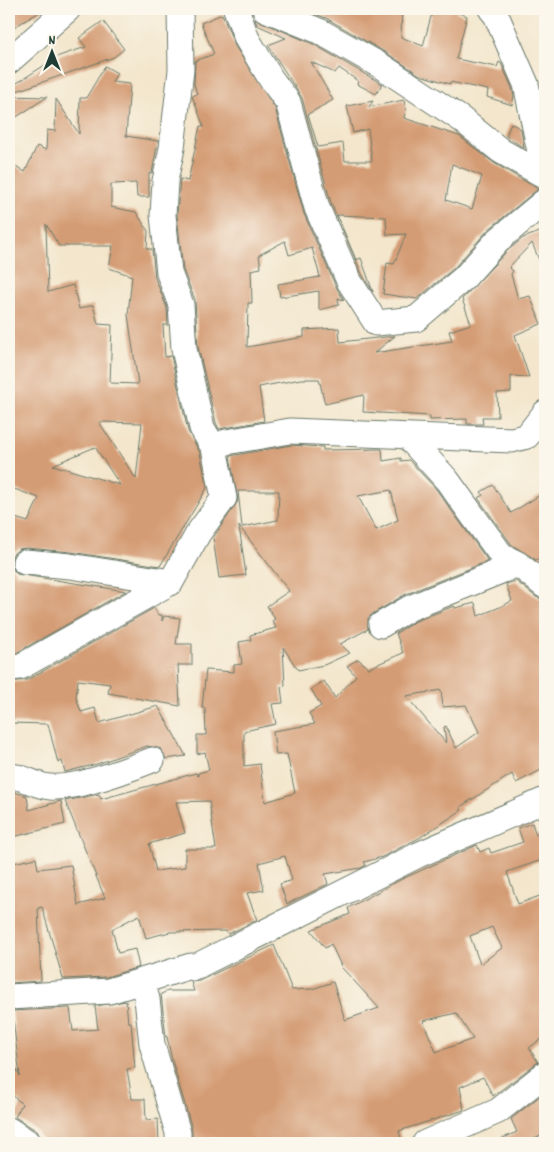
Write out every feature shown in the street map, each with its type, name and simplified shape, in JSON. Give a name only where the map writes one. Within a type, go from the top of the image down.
[{"type":"street","points":[[9,61],[68,9]]},
{"type":"street","points":[[9,668],[20,667],[171,582],[199,532],[224,498],[214,448],[202,428],[184,349],[181,306],[169,273],[163,215],[165,181],[172,148],[182,70],[180,9]]},
{"type":"street","points":[[236,9],[247,39],[271,79],[288,102],[317,208],[349,281],[376,323],[416,319],[464,278],[498,241],[545,201]]},
{"type":"street","points":[[265,9],[319,31],[381,66],[461,119],[501,151],[544,166]]},
{"type":"street","points":[[491,9],[496,15],[526,84],[544,166]]},
{"type":"street","points":[[214,448],[226,442],[290,431],[512,440],[527,436],[545,412]]},
{"type":"street","points":[[407,436],[447,480],[502,556],[518,564],[545,586]]},
{"type":"street","points":[[25,562],[70,566],[171,582]]},
{"type":"street","points":[[381,625],[410,608],[518,564]]},
{"type":"street","points":[[9,776],[20,777],[44,787],[62,787],[152,760]]},
{"type":"street","points":[[9,997],[110,991],[191,966],[193,968],[418,855],[545,800]]},
{"type":"street","points":[[142,982],[147,999],[152,1044],[178,1133],[178,1143]]},
{"type":"street","points":[[425,1143],[498,1110],[545,1074]]},
{"type":"street","points":[[9,1130],[29,1143]]},
{"type":"building","points":[[9,9],[45,9],[9,30]]},
{"type":"building","points":[[302,9],[341,9],[350,12],[352,9],[402,9],[401,37],[423,46],[433,9],[457,9],[456,12],[467,16],[456,59],[497,67],[499,62],[501,63],[512,88],[514,96],[512,105],[487,97],[488,90],[450,82],[450,84],[420,75],[326,18]]},
{"type":"building","points":[[222,14],[235,46],[275,108],[304,214],[336,287],[344,300],[338,298],[339,305],[319,310],[319,291],[280,297],[278,284],[320,277],[312,248],[289,255],[285,241],[259,255],[261,268],[251,270],[252,303],[248,303],[247,347],[304,337],[304,330],[339,328],[340,342],[395,336],[374,353],[452,341],[449,331],[471,324],[462,299],[507,251],[523,238],[545,230],[545,274],[532,243],[509,267],[513,271],[511,274],[518,299],[530,296],[541,324],[515,335],[529,377],[511,376],[511,392],[497,393],[498,417],[482,417],[483,424],[467,424],[467,419],[430,420],[430,416],[363,412],[364,395],[325,404],[319,379],[301,379],[259,387],[264,421],[219,429],[198,347],[195,300],[183,270],[177,215],[180,179],[188,181],[200,126],[204,127],[192,96],[197,94],[194,84],[195,61],[214,54],[201,23]]},
{"type":"building","points":[[255,19],[313,44],[382,84],[376,94],[357,84],[358,81],[339,68],[335,73],[311,62],[333,100],[308,114],[318,147],[343,143],[345,161],[372,161],[368,129],[353,133],[347,106],[373,101],[369,107],[404,100],[406,110],[404,118],[459,136],[494,163],[538,189],[488,230],[454,268],[417,299],[383,294],[387,263],[394,264],[406,234],[387,235],[386,217],[337,215],[356,260],[361,258],[373,292],[362,274],[331,203],[302,98],[268,45],[286,38],[257,25]],"holes":[[[452,164],[482,176],[472,209],[446,200]]]},
{"type":"building","points":[[103,21],[124,49],[114,57],[11,93],[9,88],[59,56],[86,47],[79,38]]},
{"type":"building","points":[[105,66],[117,73],[112,82],[130,84],[126,136],[158,141],[152,173],[149,173],[149,197],[137,197],[136,183],[111,184],[111,207],[136,212],[148,231],[147,249],[152,249],[155,278],[167,308],[168,325],[163,325],[165,357],[171,356],[188,431],[200,453],[207,488],[160,566],[71,552],[26,548],[19,549],[13,554],[12,568],[17,574],[126,591],[16,653],[9,654],[9,516],[28,522],[39,498],[9,487],[9,223],[16,208],[9,205],[9,200],[16,183],[9,178],[9,173],[14,165],[25,172],[37,146],[46,150],[47,130],[55,131],[56,99],[79,134],[80,98],[86,98]],"holes":[[[46,224],[59,246],[113,246],[109,268],[132,276],[128,315],[138,384],[110,383],[112,325],[98,324],[93,305],[79,309],[73,285],[48,292]],[[99,422],[142,423],[136,479]],[[95,447],[120,485],[53,465]]]},
{"type":"building","points":[[9,96],[47,97],[9,122]]},
{"type":"building","points":[[511,123],[521,129],[524,148],[506,136]]},
{"type":"building","points":[[291,445],[323,447],[323,450],[382,449],[383,461],[401,458],[401,461],[409,460],[436,489],[488,561],[404,595],[374,613],[368,618],[368,629],[340,644],[350,653],[324,665],[298,670],[283,647],[285,686],[281,687],[283,703],[272,704],[276,724],[244,731],[244,766],[260,764],[265,802],[295,793],[287,754],[276,755],[273,731],[315,724],[309,713],[321,706],[311,689],[324,681],[335,698],[356,676],[347,666],[358,659],[369,668],[403,653],[396,633],[416,621],[454,606],[455,608],[475,603],[478,616],[500,607],[512,601],[506,584],[516,581],[536,597],[545,600],[545,768],[516,783],[512,774],[460,807],[462,810],[419,838],[382,857],[364,862],[366,865],[361,868],[325,874],[328,884],[287,904],[280,884],[292,880],[285,856],[259,863],[264,890],[247,893],[257,920],[228,934],[226,931],[170,932],[146,938],[139,915],[112,929],[118,953],[135,949],[139,967],[106,977],[63,979],[42,907],[38,908],[41,981],[9,983],[9,864],[36,858],[38,869],[71,865],[78,905],[105,898],[65,801],[99,794],[101,799],[196,773],[198,776],[198,773],[209,770],[205,752],[197,754],[197,735],[206,735],[205,708],[202,708],[206,670],[234,672],[234,665],[242,664],[239,642],[251,640],[250,635],[276,628],[272,621],[275,619],[267,606],[289,591],[239,526],[246,575],[219,578],[213,538],[238,501],[230,456]],"holes":[[[391,490],[398,520],[376,530],[358,496]],[[238,491],[279,491],[278,520],[242,527]],[[441,690],[443,707],[466,705],[479,732],[456,748],[446,726],[444,727],[446,743],[406,696]],[[209,801],[216,849],[185,849],[185,867],[156,871],[149,844],[185,833],[176,802]]]},
{"type":"building","points":[[493,485],[511,513],[545,492],[545,554],[536,560],[512,545],[478,498],[483,495],[481,492]]},
{"type":"building","points":[[154,608],[158,615],[162,615],[162,621],[164,616],[180,618],[176,644],[192,644],[192,665],[178,665],[180,706],[108,693],[110,684],[78,680],[76,697],[81,712],[95,708],[99,723],[158,706],[186,756],[166,759],[161,749],[147,746],[97,764],[65,772],[62,761],[58,763],[48,724],[9,723],[9,682],[27,680]]},
{"type":"building","points":[[9,790],[27,796],[29,810],[61,801],[65,824],[9,838]]},
{"type":"building","points":[[532,823],[536,835],[545,832],[545,851],[539,853],[542,860],[507,872],[518,904],[545,894],[545,1036],[529,1048],[538,1062],[493,1096],[483,1077],[460,1087],[464,1110],[399,1131],[402,1143],[192,1143],[192,1129],[166,1037],[161,994],[168,991],[194,991],[191,982],[199,981],[274,945],[292,990],[312,989],[333,982],[345,1020],[379,1008],[342,968],[331,944],[325,948],[311,930],[350,914],[348,908],[400,880],[477,845],[480,852],[489,848],[491,853],[523,842],[518,828]],"holes":[[[492,927],[502,948],[480,964],[470,936]],[[456,1013],[473,1039],[436,1052],[423,1021]]]},
{"type":"building","points":[[126,1001],[128,1022],[131,1022],[135,1068],[127,1069],[132,1099],[145,1099],[146,1120],[158,1119],[159,1143],[43,1143],[37,1131],[15,1117],[22,1104],[9,1092],[9,1056],[20,1076],[12,1011],[70,1008],[73,1031],[98,1029],[95,1006]]},
{"type":"building","points":[[545,1092],[545,1134],[526,1143],[492,1143],[517,1132],[511,1119]]}]
